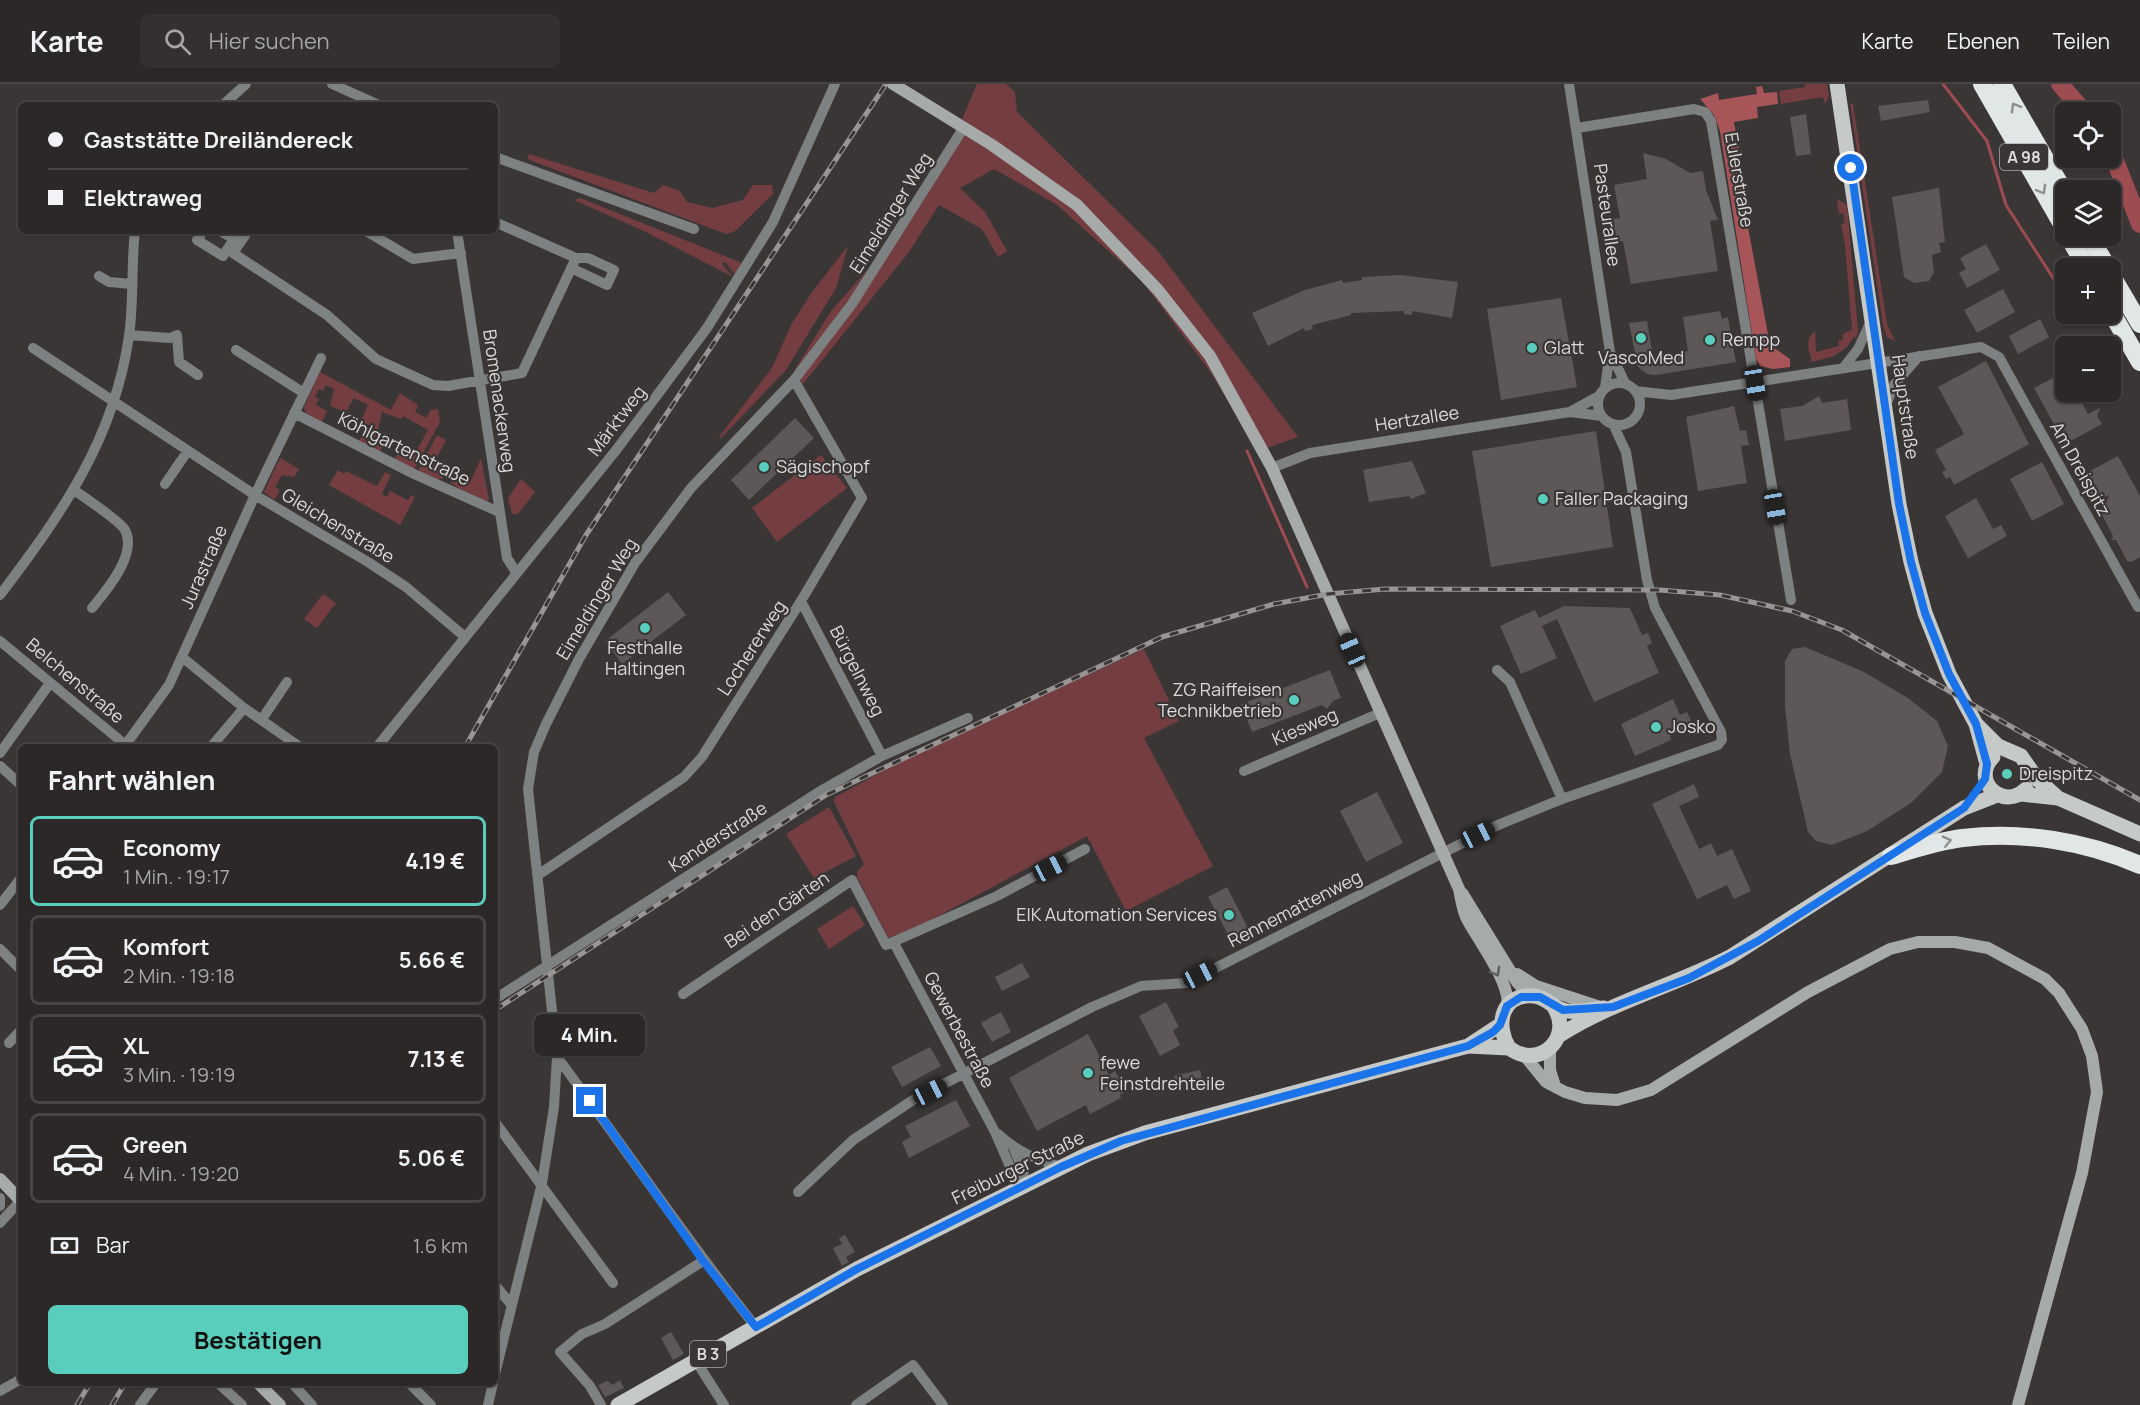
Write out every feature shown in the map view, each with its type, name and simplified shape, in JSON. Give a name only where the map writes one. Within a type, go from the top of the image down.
[{"type":"highway","name":"A 98","points":[[1982,84],[2055,212]]},
{"type":"highway","name":"A 98","points":[[2002,84],[2057,180]]},
{"type":"highway","points":[[2121,292],[2140,324]]},
{"type":"highway","points":[[2118,324],[2140,362]]},
{"type":"highway","points":[[1891,856],[1961,838],[2017,836],[2089,846],[2140,865]]},
{"type":"main road","name":"Hauptstraße","points":[[1837,84],[1903,528],[1918,587],[1942,656],[1976,724],[1989,789],[2007,798],[2021,794],[2058,798],[2140,834]]},
{"type":"main road","name":"Hauptstraße","points":[[1976,724],[1998,746],[2021,756],[2031,772],[2058,798]]},
{"type":"main road","points":[[1964,808],[1993,756],[2008,751]]},
{"type":"main road","points":[[2021,794],[2029,784],[2031,772]]},
{"type":"main road","points":[[1608,1007],[1563,1010],[1534,996],[1521,997],[1507,1006],[1500,1025],[1502,1036],[1509,1048],[1524,1055],[1536,1056],[1550,1049],[1560,1035],[1608,1007],[1689,978],[1730,957],[1964,808],[1998,795]]},
{"type":"main road","points":[[1552,1005],[1560,1018],[1560,1035]]},
{"type":"main road","name":"Freiburger Straße","points":[[1468,1046],[1500,1025]]},
{"type":"main road","name":"Freiburger Straße","points":[[618,1405],[857,1269],[1061,1167],[1145,1133],[1468,1046],[1509,1048]]},
{"type":"street","points":[[226,102],[246,84]]},
{"type":"street","points":[[332,84],[372,102]]},
{"type":"street","name":"Märktweg","points":[[379,744],[617,449],[707,328],[773,222],[835,84]]},
{"type":"street","points":[[893,84],[964,127],[1077,205],[1158,290],[1210,356],[1272,468],[1459,889],[1524,990],[1534,996]]},
{"type":"street","name":"Pasteurallee","points":[[1569,84],[1610,352],[1625,384]]},
{"type":"street","name":"Eulerstraße","points":[[1577,128],[1683,110],[1704,112],[1715,133],[1791,600]]},
{"type":"street","name":"Eimeldinger Weg","points":[[498,1360],[510,1303],[542,1183],[554,1107],[557,1057],[528,789],[534,752],[579,658],[634,563],[709,468],[794,380],[879,265],[964,127]]},
{"type":"street","points":[[498,158],[694,229]]},
{"type":"street","points":[[230,251],[327,315],[376,358],[436,386],[522,374],[573,263],[498,224]]},
{"type":"street","points":[[0,594],[52,525],[87,469],[116,402],[129,335],[135,234]]},
{"type":"street","points":[[201,234],[197,240],[223,256],[245,234]]},
{"type":"street","points":[[225,234],[234,239],[230,251]]},
{"type":"street","points":[[371,234],[413,259],[460,254]]},
{"type":"street","name":"Bromenackerweg","points":[[457,234],[499,512],[507,558],[516,572]]},
{"type":"street","points":[[99,276],[109,282],[132,284]]},
{"type":"street","points":[[1844,367],[1858,349],[1873,317]]},
{"type":"street","points":[[129,335],[170,338],[177,334],[179,362],[198,375]]},
{"type":"street","name":"Am Dreispitz","points":[[1879,361],[1981,347],[1999,357],[2138,607]]},
{"type":"street","name":"Gleichenstraße","points":[[33,348],[255,495],[378,568],[406,587],[465,637]]},
{"type":"street","points":[[236,350],[304,393]]},
{"type":"street","name":"Pasteurallee","points":[[1602,392],[1610,352]]},
{"type":"street","points":[[1885,406],[1894,385],[1919,357]]},
{"type":"street","name":"Jurastraße","points":[[127,744],[169,685],[255,495],[321,358]]},
{"type":"street","points":[[1625,384],[1635,391],[1671,395],[1879,361]]},
{"type":"street","name":"Lochererweg","points":[[538,875],[684,777],[702,757],[801,601],[862,498],[794,380]]},
{"type":"street","name":"Hertzallee","points":[[1570,412],[1614,383],[1625,384]]},
{"type":"street","points":[[1626,453],[1640,402],[1635,391]]},
{"type":"street","points":[[1602,392],[1598,405],[1602,416]]},
{"type":"street","points":[[1613,424],[1622,425],[1671,395]]},
{"type":"street","name":"Hertzallee","points":[[1272,468],[1310,453],[1570,412],[1602,416],[1613,424]]},
{"type":"street","name":"Köhlgartenstraße","points":[[294,413],[414,474],[499,512]]},
{"type":"street","points":[[1613,424],[1626,453]]},
{"type":"street","points":[[165,483],[188,452]]},
{"type":"street","name":"Rennemattenweg","points":[[798,1192],[853,1140],[913,1100],[1092,1007],[1141,986],[1186,983],[1498,825],[1562,799],[1718,745],[1722,740],[1721,732],[1655,608],[1647,580],[1626,453]]},
{"type":"street","points":[[74,490],[125,529],[128,540],[123,563],[110,586],[92,608]]},
{"type":"street","name":"Bürgelnweg","points":[[801,601],[882,756]]},
{"type":"street","name":"Belchenstraße","points":[[0,641],[124,744]]},
{"type":"street","points":[[182,657],[244,708],[296,744]]},
{"type":"street","points":[[1497,670],[1510,682],[1562,799]]},
{"type":"street","points":[[261,720],[286,682]]},
{"type":"street","points":[[0,753],[50,683]]},
{"type":"street","points":[[214,744],[244,708]]},
{"type":"street","name":"Kiesweg","points":[[1244,771],[1380,712]]},
{"type":"street","name":"Kanderstraße","points":[[498,997],[822,789],[882,756],[968,718]]},
{"type":"street","points":[[0,766],[18,782]]},
{"type":"street","points":[[894,943],[997,896],[1085,849]]},
{"type":"street","name":"Bei den Gärten","points":[[683,994],[852,880],[886,945],[894,943]]},
{"type":"street","points":[[0,905],[18,882]]},
{"type":"street","points":[[1459,889],[1466,916],[1504,985],[1509,999],[1507,1006]]},
{"type":"street","points":[[1524,1055],[1546,1082],[1573,1095],[1599,1100],[1635,1097],[1651,1090],[1808,992],[1890,949],[1918,942],[1955,942],[1988,948],[2030,969],[2059,993],[2082,1029],[2092,1056],[2097,1092],[2082,1173],[2018,1405]]},
{"type":"street","name":"Gewerbestraße","points":[[894,943],[996,1132],[1019,1187]]},
{"type":"street","points":[[0,950],[18,967]]},
{"type":"street","points":[[1511,969],[1522,979],[1536,986],[1608,1007]]},
{"type":"street","points":[[9,1043],[18,1033]]},
{"type":"street","points":[[1550,1049],[1550,1070],[1555,1086]]},
{"type":"street","points":[[557,1057],[636,1163],[703,1261],[756,1327]]},
{"type":"street","points":[[498,1126],[613,1282]]},
{"type":"street","name":"Gewerbestraße","points":[[996,1132],[1014,1149],[1032,1158],[1061,1167]]},
{"type":"street","points":[[1014,1149],[1023,1172],[1019,1187]]},
{"type":"street","points":[[0,1179],[18,1197]]},
{"type":"street","points":[[0,1223],[18,1203]]},
{"type":"street","points":[[601,1405],[590,1386],[560,1352],[582,1334],[605,1324],[703,1261]]},
{"type":"street","points":[[498,1289],[510,1303]]},
{"type":"street","points":[[696,1361],[724,1405]]},
{"type":"street","points":[[856,1405],[913,1365],[943,1405]]},
{"type":"street","points":[[0,1391],[18,1381]]},
{"type":"street","points":[[140,1405],[154,1386]]},
{"type":"street","points":[[221,1386],[242,1405]]},
{"type":"street","points":[[261,1386],[280,1405]]},
{"type":"street","points":[[298,1386],[312,1405]]},
{"type":"street","points":[[412,1386],[431,1405]]},
{"type":"street","points":[[488,1405],[492,1386]]},
{"type":"shaded area","points":[[977,84],[1006,84],[1015,92],[1017,112],[1158,251],[1298,437],[1259,451],[1209,370],[1142,281],[1056,204],[994,169],[960,188],[985,212],[1007,251],[998,257],[982,229],[939,205],[909,252],[803,384],[795,369],[832,310],[893,241],[935,182]]},
{"type":"shaded area","points":[[1805,84],[1827,84],[1829,96],[1825,104],[1823,97],[1781,104],[1779,91],[1805,87]]},
{"type":"shaded area","points":[[1762,86],[1764,93],[1777,92],[1778,104],[1757,107],[1758,118],[1734,122],[1749,205],[1744,206],[1770,345],[1790,359],[1790,367],[1773,369],[1760,366],[1756,359],[1720,131],[1714,115],[1700,99],[1718,93],[1719,100],[1757,94],[1756,87]]},
{"type":"shaded area","points":[[1850,103],[1853,104],[1887,324],[1895,341],[1887,337],[1883,325]]},
{"type":"shaded area","points":[[529,154],[654,193],[663,185],[680,191],[687,202],[712,208],[743,200],[753,185],[772,185],[773,194],[734,232],[726,234],[527,159]]},
{"type":"shaded area","points":[[580,198],[742,263],[737,277],[725,262],[722,264],[733,277],[646,232],[574,200]]},
{"type":"shaded area","points":[[1837,199],[1847,205],[1858,331],[1856,338],[1854,337],[1847,347],[1834,356],[1812,362],[1808,341],[1815,331],[1816,352],[1839,346],[1838,341],[1843,340],[1842,335],[1852,329],[1841,224],[1845,223],[1843,213],[1839,214]]},
{"type":"shaded area","points":[[848,246],[836,288],[786,370],[721,438],[719,437],[772,368],[791,325],[812,292]]},
{"type":"shaded area","points":[[320,372],[391,410],[400,393],[418,405],[415,412],[426,418],[431,410],[438,409],[440,422],[414,470],[394,459],[401,451],[414,456],[428,430],[403,416],[401,419],[382,412],[378,430],[389,436],[380,452],[359,441],[364,431],[368,433],[371,427],[361,421],[368,405],[354,398],[346,412],[330,406],[334,389],[326,385],[323,391],[319,389],[315,397],[319,399],[316,405],[327,411],[322,422],[306,413],[304,407]]},
{"type":"shaded area","points":[[437,435],[446,440],[436,459],[448,466],[442,479],[418,471]]},
{"type":"shaded area","points":[[821,455],[847,488],[777,542],[752,508]]},
{"type":"shaded area","points":[[280,458],[299,469],[294,477],[282,475],[275,487],[280,490],[274,500],[264,492]]},
{"type":"shaded area","points":[[481,458],[489,500],[484,503],[450,483],[457,477],[470,483]]},
{"type":"shaded area","points":[[338,470],[344,474],[346,471],[377,486],[385,472],[391,475],[382,494],[387,497],[390,491],[408,500],[411,495],[415,497],[400,525],[329,485]]},
{"type":"shaded area","points":[[521,479],[535,492],[518,514],[512,514],[508,498]]},
{"type":"shaded area","points":[[323,594],[336,603],[317,628],[304,619]]},
{"type":"shaded area","points":[[1144,649],[1179,721],[1144,738],[1213,866],[1126,911],[1087,836],[918,927],[888,938],[857,877],[857,872],[864,864],[834,802],[835,797],[915,754]]},
{"type":"shaded area","points":[[829,807],[856,856],[814,878],[786,834]]},
{"type":"shaded area","points":[[853,906],[865,925],[829,949],[817,929]]},
{"type":"building","points":[[1928,100],[1930,112],[1881,121],[1878,106]]},
{"type":"building","points":[[1806,114],[1811,154],[1796,156],[1790,117]]},
{"type":"building","points":[[1643,153],[1666,159],[1690,173],[1703,171],[1706,190],[1718,220],[1710,221],[1718,271],[1631,284],[1623,241],[1617,241],[1612,219],[1620,218],[1614,185],[1647,179]]},
{"type":"building","points":[[1939,188],[1945,242],[1939,243],[1941,252],[1932,255],[1934,272],[1929,281],[1914,283],[1904,277],[1892,197]]},
{"type":"building","points":[[1986,244],[2000,270],[1967,288],[1959,273],[1966,269],[1960,258]]},
{"type":"building","points":[[1400,275],[1458,282],[1452,318],[1412,311],[1412,315],[1404,314],[1404,311],[1351,313],[1351,315],[1312,325],[1313,329],[1305,331],[1304,328],[1268,346],[1252,313],[1305,290],[1342,280],[1343,283],[1362,280],[1362,277]]},
{"type":"building","points":[[2003,289],[2015,312],[1977,333],[1964,310]]},
{"type":"building","name":"Glatt","points":[[1561,298],[1577,387],[1501,400],[1487,309]]},
{"type":"building","name":"Rempp","points":[[1720,311],[1722,319],[1728,317],[1732,340],[1735,341],[1733,347],[1736,362],[1656,375],[1647,374],[1638,367],[1629,323],[1647,321],[1653,357],[1688,351],[1683,317]]},
{"type":"building","points":[[2040,319],[2049,337],[2018,354],[2009,336]]},
{"type":"building","points":[[1986,361],[2029,444],[1954,485],[1950,477],[1946,479],[1942,472],[1946,470],[1935,450],[1964,434],[1938,387]]},
{"type":"building","points":[[2055,377],[2055,402],[2081,402],[2088,414],[2100,408],[2097,416],[2102,424],[2065,444],[2034,388]]},
{"type":"building","points":[[1819,396],[1822,403],[1847,399],[1851,430],[1785,441],[1780,409],[1802,406]]},
{"type":"building","points":[[1734,406],[1740,431],[1746,430],[1749,445],[1741,446],[1747,483],[1698,491],[1686,417]]},
{"type":"building","name":"Sägischopf","points":[[795,418],[814,438],[749,500],[731,480]]},
{"type":"building","name":"Faller Packaging","points":[[1596,431],[1613,547],[1491,567],[1472,451]]},
{"type":"building","points":[[2118,456],[2140,496],[2140,557],[2131,562],[2127,561],[2116,540],[2112,540],[2113,536],[2102,515],[2109,495],[2093,503],[2079,477]]},
{"type":"building","points":[[1412,461],[1426,493],[1411,499],[1409,496],[1369,502],[1363,470]]},
{"type":"building","points":[[2042,462],[2064,504],[2032,521],[2010,479]]},
{"type":"building","points":[[1976,498],[1993,529],[2001,525],[2007,536],[1968,558],[1945,516]]},
{"type":"building","name":"Festhalle Haltingen","points":[[668,592],[686,615],[622,664],[605,641]]},
{"type":"building","points":[[1564,606],[1630,608],[1642,635],[1648,633],[1652,643],[1647,646],[1659,673],[1594,702],[1557,619],[1542,626],[1557,658],[1521,674],[1500,626],[1535,610],[1539,618]]},
{"type":"building","points":[[1805,647],[1864,672],[1908,698],[1937,721],[1948,746],[1942,772],[1911,803],[1867,831],[1832,845],[1816,841],[1808,832],[1790,754],[1785,706],[1785,661],[1792,649]]},
{"type":"building","name":"ZG Raiffeisen Technikbetrieb","points":[[1330,670],[1341,698],[1333,701],[1327,709],[1322,705],[1252,732],[1241,704]]},
{"type":"building","name":"Josko","points":[[1673,699],[1680,715],[1687,712],[1693,725],[1670,736],[1671,740],[1635,756],[1621,724]]},
{"type":"building","points":[[1694,784],[1699,797],[1679,806],[1699,849],[1711,843],[1717,856],[1732,849],[1751,891],[1734,899],[1727,885],[1697,899],[1652,804]]},
{"type":"building","points":[[1377,792],[1403,843],[1366,862],[1340,811]]},
{"type":"building","name":"EIK Automation Services","points":[[1227,887],[1250,932],[1232,942],[1208,897]]},
{"type":"building","points":[[1022,963],[1030,977],[1002,991],[995,977]]},
{"type":"building","points":[[1166,1002],[1179,1027],[1173,1030],[1180,1045],[1160,1056],[1139,1016]]},
{"type":"building","points":[[1001,1012],[1011,1032],[992,1042],[981,1023]]},
{"type":"building","points":[[1088,1034],[1109,1075],[1115,1071],[1126,1091],[1120,1095],[1121,1098],[1090,1114],[1086,1105],[1037,1131],[1009,1078]]},
{"type":"building","points":[[930,1047],[941,1066],[902,1087],[891,1067]]},
{"type":"building","points":[[1200,1070],[1202,1079],[1176,1085],[1174,1076]]},
{"type":"building","points":[[956,1100],[970,1126],[909,1158],[902,1142],[911,1137],[905,1126]]},
{"type":"building","points":[[845,1235],[855,1252],[846,1257],[849,1262],[842,1266],[833,1248],[842,1244],[839,1238]]},
{"type":"building","points":[[671,1332],[684,1354],[673,1360],[661,1338]]},
{"type":"building","points":[[620,1380],[624,1388],[605,1397],[598,1385],[607,1381],[613,1385]]},
{"type":"waterway","points":[[1943,84],[1987,141],[2006,205],[2055,281]]},
{"type":"waterway","points":[[2060,84],[2075,102]]},
{"type":"waterway","points":[[2118,168],[2140,224]]},
{"type":"waterway","points":[[1247,451],[1307,587]]},
{"type":"railway","points":[[467,744],[586,535],[886,84]]},
{"type":"railway","points":[[498,1008],[826,795],[1162,637],[1274,604],[1328,594],[1385,589],[1660,590],[1720,595],[1792,611],[1842,630],[2140,800]]},
{"type":"railway","points":[[77,1405],[88,1386]]},
{"type":"railway","points":[[112,1405],[123,1386]]},
{"type":"place","name":"VascoMed","points":[[1641,338]]},
{"type":"place","name":"Rempp","points":[[1710,340]]},
{"type":"place","name":"Glatt","points":[[1532,348]]},
{"type":"place","name":"Sägischopf","points":[[764,467]]},
{"type":"place","name":"Faller Packaging","points":[[1543,499]]},
{"type":"place","name":"Festhalle Haltingen","points":[[645,628]]},
{"type":"place","name":"ZG Raiffeisen Technikbetrieb","points":[[1294,700]]},
{"type":"place","name":"Josko","points":[[1656,727]]},
{"type":"place","name":"Dreispitz","points":[[2007,774]]},
{"type":"place","name":"EIK Automation Services","points":[[1229,915]]},
{"type":"place","name":"fewe Feinstdrehteile","points":[[1088,1073]]},
{"type":"route","points":[[590,1101],[636,1163],[703,1261],[756,1327],[857,1269],[1061,1167],[1121,1141],[1237,1107],[1468,1046],[1493,1032],[1500,1025],[1507,1006],[1521,997],[1540,997],[1563,1010],[1583,1011],[1613,1007],[1689,978],[1758,941],[1964,808],[1985,779],[1987,764],[1976,724],[1949,674],[1925,613],[1903,528],[1851,168]]}]
